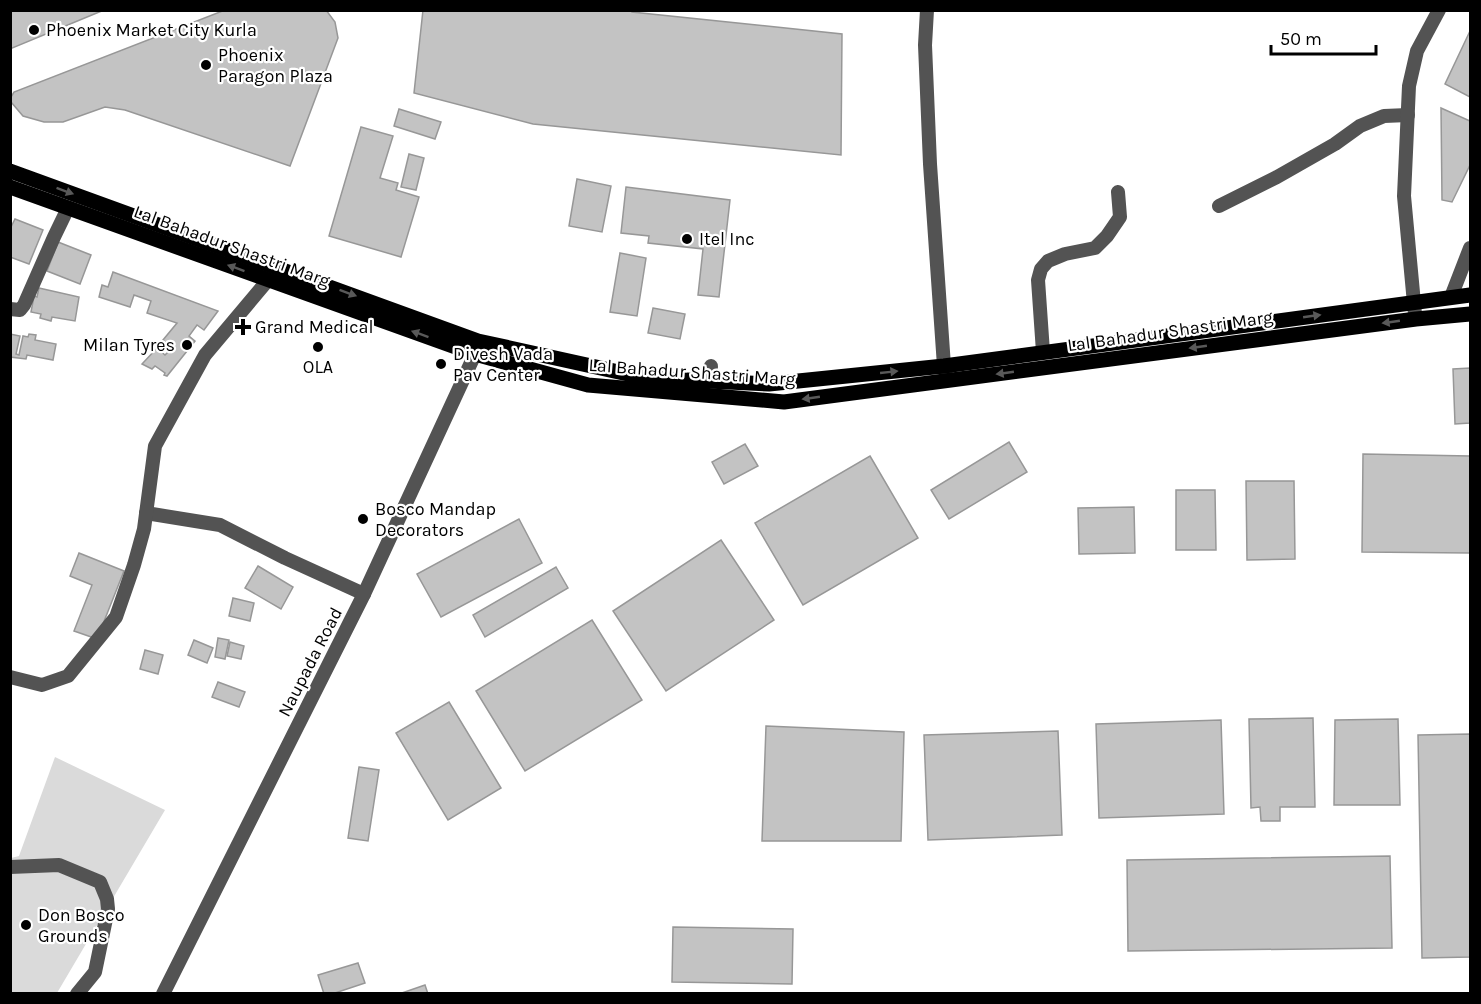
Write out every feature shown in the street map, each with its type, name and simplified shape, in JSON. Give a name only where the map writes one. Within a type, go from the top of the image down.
[{"type":"main road","name":"Lal Bahadur Shastri Marg","points":[[10,171],[477,348],[646,378],[711,374],[770,384],[946,373],[1470,314]]},
{"type":"main road","name":"Lal Bahadur Shastri Marg","points":[[10,187],[268,280],[588,385],[784,402],[946,373],[1043,352],[1470,295]]},
{"type":"main road","points":[[781,383],[784,402]]},
{"type":"street","points":[[927,10],[925,45],[930,164],[946,373]]},
{"type":"street","points":[[1416,319],[1404,196],[1409,86],[1418,51],[1439,10]]},
{"type":"street","points":[[1219,206],[1277,177],[1335,144],[1360,126],[1384,116],[1408,115]]},
{"type":"street","points":[[1043,352],[1038,280],[1041,269],[1048,261],[1065,254],[1095,248],[1107,236],[1120,216],[1118,192]]},
{"type":"street","points":[[10,309],[20,310],[24,305],[69,208]]},
{"type":"street","points":[[1451,297],[1470,248]]},
{"type":"street","points":[[10,677],[42,685],[68,676],[116,617],[144,529],[155,446],[205,355],[268,280]]},
{"type":"street","name":"Naupada Road","points":[[163,993],[364,594],[477,348]]},
{"type":"street","points":[[146,513],[220,525],[364,594]]},
{"type":"street","points":[[10,867],[58,865],[100,882],[107,899],[108,909],[95,972],[77,993]]},
{"type":"shaded area","name":"Don Bosco Grounds","points":[[55,757],[165,810],[57,993],[11,994],[11,858],[19,856]]},
{"type":"building","name":"Phoenix Market City Kurla","points":[[10,10],[104,10],[10,49]]},
{"type":"building","name":"Phoenix Paragon Plaza","points":[[225,10],[326,10],[335,22],[338,38],[290,166],[125,110],[105,107],[63,122],[44,122],[23,116],[11,102],[14,92]]},
{"type":"building","points":[[423,10],[632,10],[632,12],[842,34],[841,155],[533,124],[414,93]]},
{"type":"building","points":[[1470,31],[1470,97],[1445,84]]},
{"type":"building","points":[[1441,108],[1470,121],[1470,165],[1452,202],[1442,200]]},
{"type":"building","points":[[399,109],[441,122],[435,139],[394,126]]},
{"type":"building","points":[[361,127],[393,136],[380,178],[398,183],[396,190],[419,197],[401,257],[329,236]]},
{"type":"building","points":[[409,154],[424,158],[416,190],[401,187]]},
{"type":"building","points":[[577,179],[611,186],[602,232],[569,226]]},
{"type":"building","name":"Itel Inc","points":[[626,187],[730,200],[719,297],[698,295],[703,249],[648,243],[649,236],[621,233]]},
{"type":"building","points":[[15,219],[43,230],[29,264],[10,257],[10,229]]},
{"type":"building","points":[[58,242],[91,255],[80,284],[47,271]]},
{"type":"building","points":[[620,253],[646,258],[637,316],[610,312]]},
{"type":"building","points":[[113,272],[218,311],[204,330],[197,325],[189,336],[195,341],[167,376],[155,366],[152,369],[142,364],[157,348],[165,355],[172,348],[163,340],[177,323],[147,313],[151,301],[134,295],[130,307],[99,297],[102,285],[108,287]]},
{"type":"building","points":[[39,288],[79,297],[75,321],[52,317],[51,321],[40,318],[41,314],[31,312],[34,296],[37,297]]},
{"type":"building","points":[[653,308],[685,314],[680,339],[648,333]]},
{"type":"building","points":[[10,334],[20,336],[16,354],[19,355],[23,336],[28,337],[29,334],[36,335],[35,340],[56,344],[53,360],[27,355],[26,359],[10,357]]},
{"type":"building","points":[[1470,368],[1470,423],[1455,424],[1453,369]]},
{"type":"building","points":[[1009,442],[1027,472],[949,519],[931,490]]},
{"type":"building","points":[[745,444],[758,466],[724,484],[712,462]]},
{"type":"building","points":[[1363,454],[1470,456],[1470,553],[1362,552]]},
{"type":"building","points":[[870,456],[918,538],[803,605],[755,523]]},
{"type":"building","points":[[1246,481],[1294,481],[1295,559],[1247,560]]},
{"type":"building","points":[[1176,490],[1215,490],[1216,550],[1176,550]]},
{"type":"building","points":[[1134,507],[1135,553],[1079,554],[1078,508]]},
{"type":"building","points":[[519,519],[542,563],[441,617],[417,574]]},
{"type":"building","points":[[721,540],[774,620],[666,691],[613,611]]},
{"type":"building","points":[[79,553],[124,571],[97,639],[74,631],[92,585],[70,576]]},
{"type":"building","points":[[258,566],[293,587],[281,609],[245,588]]},
{"type":"building","points":[[556,567],[568,588],[485,637],[473,615]]},
{"type":"building","points":[[233,598],[254,603],[250,621],[229,616]]},
{"type":"building","points":[[592,620],[642,700],[525,771],[476,691]]},
{"type":"building","points":[[218,638],[229,640],[225,659],[215,657]]},
{"type":"building","points":[[194,640],[213,648],[207,663],[188,655]]},
{"type":"building","points":[[230,642],[244,646],[241,659],[227,656]]},
{"type":"building","points":[[145,650],[163,655],[158,674],[140,669]]},
{"type":"building","points":[[218,682],[245,692],[239,707],[212,697]]},
{"type":"building","points":[[449,702],[501,788],[448,820],[396,733]]},
{"type":"building","points":[[1313,718],[1315,807],[1280,807],[1280,821],[1261,821],[1260,807],[1251,808],[1249,719]]},
{"type":"building","points":[[1398,719],[1400,805],[1334,805],[1335,720]]},
{"type":"building","points":[[1221,720],[1224,814],[1099,818],[1096,724]]},
{"type":"building","points":[[766,726],[904,732],[901,841],[762,841]]},
{"type":"building","points":[[1058,731],[1062,835],[928,840],[924,735]]},
{"type":"building","points":[[1470,734],[1470,957],[1422,958],[1418,735]]},
{"type":"building","points":[[359,767],[379,770],[368,841],[348,838]]},
{"type":"building","points":[[1390,856],[1392,948],[1128,951],[1127,860]]},
{"type":"building","points":[[673,927],[793,929],[792,984],[672,982]]},
{"type":"building","points":[[358,963],[365,983],[332,994],[324,994],[318,975]]},
{"type":"building","points":[[425,985],[428,994],[399,994]]},
{"type":"place","name":"Phoenix Market City Kurla","points":[[34,30]]},
{"type":"place","name":"Phoenix Paragon Plaza","points":[[206,65]]},
{"type":"place","name":"Itel Inc","points":[[687,239]]},
{"type":"place","name":"Grand Medical","points":[[243,327]]},
{"type":"place","name":"Milan Tyres","points":[[187,345]]},
{"type":"place","name":"OLA","points":[[318,347]]},
{"type":"place","name":"Divesh Vada Pav Center","points":[[441,364]]},
{"type":"place","name":"Bosco Mandap Decorators","points":[[363,519]]},
{"type":"place","name":"Don Bosco Grounds","points":[[26,925]]}]
